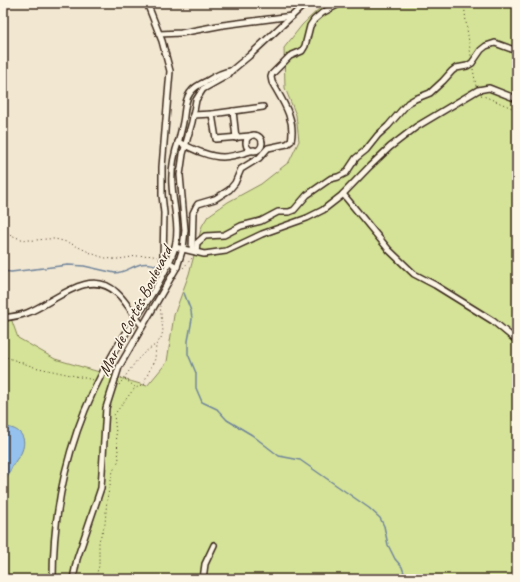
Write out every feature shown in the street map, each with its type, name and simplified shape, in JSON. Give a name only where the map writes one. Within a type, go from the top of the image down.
[{"type":"street","points":[[147,3],[167,56],[170,71],[162,167],[162,196],[164,213],[163,259],[177,267]]},
{"type":"street","points":[[193,89],[199,94],[209,86],[225,78],[306,3]]},
{"type":"street","points":[[194,251],[194,213],[198,204],[215,199],[229,190],[235,184],[241,168],[259,158],[268,148],[287,144],[291,141],[287,109],[272,82],[271,77],[290,56],[302,51],[306,46],[310,26],[314,20],[326,10],[342,3]]},
{"type":"street","points":[[159,34],[181,33],[235,23],[292,16]]},
{"type":"street","points":[[194,251],[197,243],[205,236],[224,235],[241,226],[261,221],[278,212],[292,212],[307,195],[330,179],[346,173],[356,158],[366,150],[408,103],[430,93],[456,68],[467,66],[472,63],[481,50],[486,46],[495,43],[517,51]]},
{"type":"street","points":[[53,579],[54,527],[63,479],[74,438],[97,381],[169,262],[175,247],[177,224],[171,182],[172,169],[187,100],[193,89],[223,72],[232,70]]},
{"type":"street","points":[[175,247],[204,254],[226,251],[262,234],[307,218],[323,210],[343,194],[390,147],[416,128],[478,90],[490,88],[517,99]]},
{"type":"street","name":"Mar de Cortés Boulevard","points":[[73,579],[77,559],[101,488],[106,408],[112,387],[119,366],[177,267],[183,248],[185,230],[180,175],[183,154],[196,100],[199,94]]},
{"type":"street","points":[[193,115],[263,107]]},
{"type":"street","points":[[233,111],[236,138]]},
{"type":"street","points":[[178,142],[214,156],[221,157],[236,155],[260,147],[262,140],[257,135],[216,139],[212,114]]},
{"type":"street","points":[[236,155],[246,144],[250,136]]},
{"type":"street","points":[[246,144],[249,149],[254,150]]},
{"type":"street","points":[[343,194],[389,250],[414,274],[436,285],[493,321],[517,341]]},
{"type":"street","points":[[3,318],[28,313],[75,287],[89,283],[108,287],[116,292],[142,325]]},
{"type":"street","points":[[203,579],[204,564],[214,546]]},
{"type":"path","points":[[464,3],[476,86],[482,97],[517,110]]},
{"type":"path","points":[[3,230],[15,238],[23,240],[58,239],[95,255],[109,259],[145,254],[163,259]]},
{"type":"path","points":[[112,387],[118,387],[143,354],[156,345],[161,338],[163,331],[161,301]]},
{"type":"path","points":[[95,579],[99,566],[99,541],[105,524],[107,499],[113,471],[119,454],[113,422],[114,416],[136,387],[146,384],[145,380],[156,359],[156,345]]},
{"type":"path","points":[[3,356],[34,367],[97,381]]},
{"type":"path","points":[[125,378],[136,387]]},
{"type":"green space","points":[[325,3],[517,3],[517,579],[3,579],[3,296],[18,338],[55,359],[147,386],[167,362],[174,315],[189,274],[202,226],[208,216],[228,202],[261,184],[289,162],[299,141],[296,115],[285,88],[284,48],[302,25]]},
{"type":"water","points":[[3,427],[8,427],[20,433],[23,437],[24,446],[3,484]]},
{"type":"waterway","points":[[3,271],[11,272],[68,265],[84,266],[115,273],[140,264],[151,264],[158,266]]},
{"type":"waterway","points":[[184,293],[191,311],[192,319],[188,341],[188,354],[196,373],[196,388],[202,402],[217,409],[227,420],[252,435],[279,456],[300,460],[369,508],[380,518],[384,526],[388,545],[395,559],[402,567],[406,579]]}]
